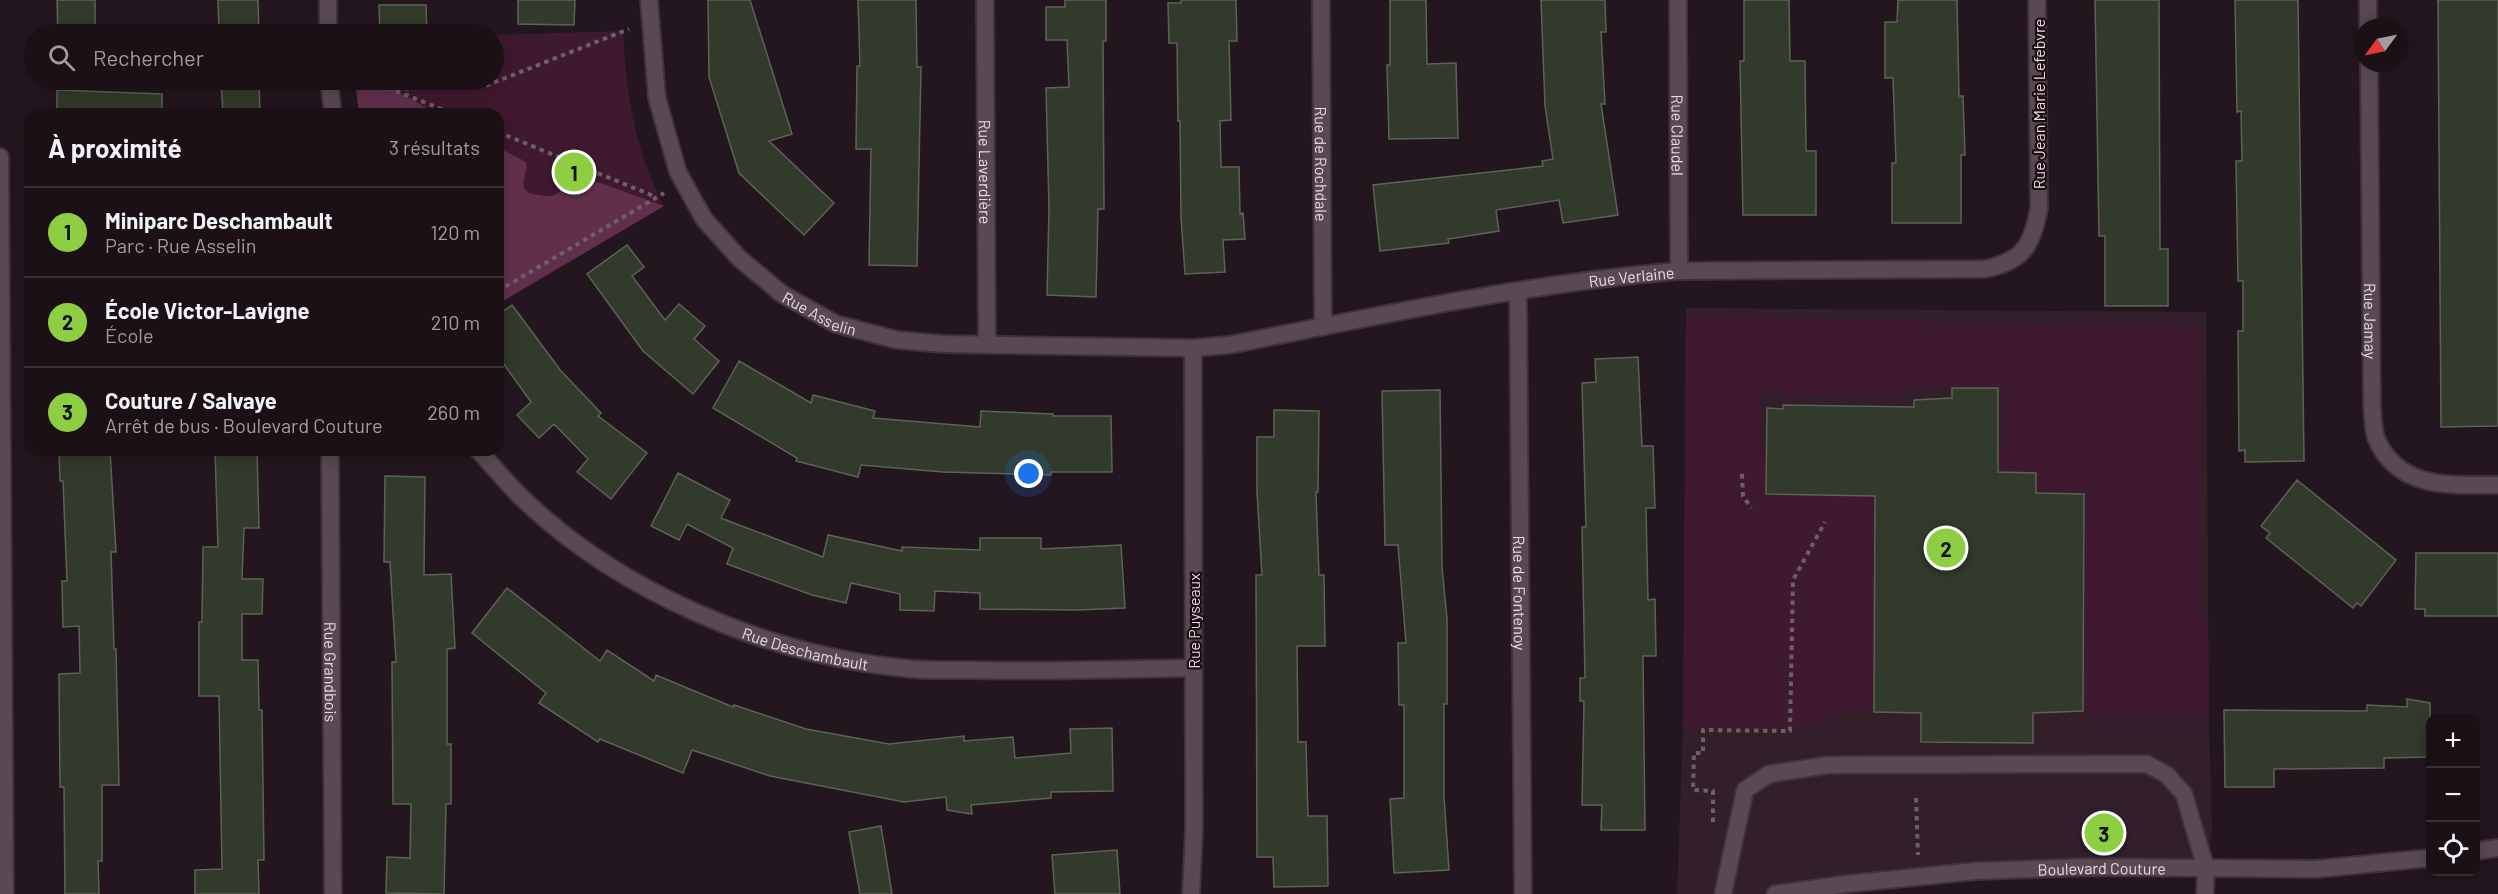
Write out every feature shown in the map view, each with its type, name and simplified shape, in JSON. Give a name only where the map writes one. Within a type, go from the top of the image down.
[{"type":"street","points":[[328,0],[328,24]]},
{"type":"street","name":"Rue Asselin","points":[[649,0],[657,98],[678,172],[704,219],[739,258],[782,294],[836,324],[897,340],[1193,348]]},
{"type":"street","name":"Rue Laverdière","points":[[985,0],[987,344]]},
{"type":"street","name":"Rue de Rochdale","points":[[1321,0],[1323,327]]},
{"type":"street","name":"Rue Claudel","points":[[1678,0],[1679,271]]},
{"type":"street","name":"Rue Jean Marie Lefebvre","points":[[2037,0],[2039,207]]},
{"type":"street","points":[[2368,0],[2368,18]]},
{"type":"street","name":"Rue Jamay","points":[[2369,72],[2372,406],[2375,436],[2390,462],[2416,478],[2445,485],[2498,485]]},
{"type":"street","points":[[330,90],[332,108]]},
{"type":"street","points":[[0,157],[5,894]]},
{"type":"street","name":"Rue Verlaine","points":[[1193,348],[1229,345],[1518,291],[1628,275],[1679,271],[1984,269],[2006,265],[2024,252],[2035,231],[2039,207]]},
{"type":"street","name":"Rue de Fontenoy","points":[[1518,291],[1523,894]]},
{"type":"street","name":"Rue Puyseaux","points":[[1191,894],[1194,831],[1193,348]]},
{"type":"street","name":"Rue Grandbois","points":[[330,456],[333,894]]},
{"type":"street","name":"Rue Deschambault","points":[[484,456],[522,498],[585,550],[659,597],[734,629],[814,654],[904,669],[1193,668]]},
{"type":"street","points":[[1723,894],[1745,790],[1769,774],[1828,765],[2148,764],[2167,775],[2184,794],[2206,869],[2205,894]]},
{"type":"street","points":[[2480,850],[2498,848]]},
{"type":"street","name":"Boulevard Couture","points":[[1775,894],[1976,871],[2089,867],[2316,869],[2426,858]]},
{"type":"path","points":[[504,79],[650,21]]},
{"type":"path","points":[[395,90],[437,108]]},
{"type":"path","points":[[504,134],[657,197]]},
{"type":"path","points":[[504,287],[683,182]]},
{"type":"path","points":[[1743,474],[1743,496],[1751,508]]},
{"type":"path","points":[[1713,826],[1713,791],[1694,790],[1694,753],[1703,753],[1703,730],[1791,731],[1793,580],[1826,522]]},
{"type":"path","points":[[1916,798],[1919,876]]},
{"type":"shaded area","points":[[623,31],[630,99],[639,143],[664,206],[504,300],[504,108],[358,108],[356,90],[504,90],[504,35]]},
{"type":"shaded area","points":[[356,90],[395,90],[427,108],[358,108]]},
{"type":"shaded area","points":[[504,150],[526,162],[523,185],[531,194],[547,196],[557,194],[562,188],[567,171],[664,206],[504,300]]},
{"type":"shaded area","points":[[1686,308],[2206,312],[2212,833],[2206,869],[2089,867],[1775,894],[1677,894],[1683,728]]},
{"type":"shaded area","points":[[1686,317],[2198,327],[2200,612],[2208,622],[2209,717],[2090,716],[2090,711],[2083,711],[2084,494],[2036,493],[2036,473],[1998,472],[1998,453],[2003,453],[2003,391],[1998,391],[1998,388],[1905,387],[1904,397],[1804,396],[1804,391],[1796,391],[1796,397],[1784,397],[1784,390],[1760,390],[1759,442],[1767,443],[1766,494],[1875,496],[1874,712],[1845,713],[1799,728],[1683,728]]},
{"type":"building","points":[[57,0],[95,0],[95,24],[58,24]]},
{"type":"building","points":[[218,0],[258,0],[259,24],[219,24]]},
{"type":"building","points":[[518,0],[575,0],[574,25],[518,24]]},
{"type":"building","points":[[708,0],[750,0],[792,134],[769,141],[834,203],[804,235],[739,173],[709,77]]},
{"type":"building","points":[[858,0],[916,0],[917,67],[921,67],[917,266],[869,265],[871,149],[856,149],[857,66],[860,66]]},
{"type":"building","points":[[1065,0],[1106,0],[1106,41],[1103,41],[1104,209],[1098,209],[1096,297],[1047,295],[1049,208],[1046,88],[1069,87],[1067,40],[1046,40],[1046,7],[1065,7]]},
{"type":"building","points":[[1181,0],[1236,0],[1237,41],[1229,41],[1231,120],[1220,121],[1221,167],[1239,167],[1240,214],[1243,213],[1245,239],[1223,240],[1225,272],[1185,274],[1181,217],[1177,43],[1169,43],[1168,3],[1181,3]]},
{"type":"building","points":[[1390,0],[1426,0],[1427,64],[1456,63],[1458,138],[1389,139],[1387,65],[1390,65]]},
{"type":"building","points":[[1541,0],[1605,0],[1606,32],[1601,32],[1605,104],[1601,104],[1618,215],[1563,223],[1559,200],[1496,210],[1499,231],[1448,239],[1449,243],[1380,251],[1373,185],[1543,166],[1542,161],[1553,159],[1545,106]]},
{"type":"building","points":[[1744,0],[1789,0],[1790,61],[1805,61],[1806,151],[1816,151],[1816,215],[1743,215],[1740,61],[1744,61]]},
{"type":"building","points":[[1898,0],[1957,0],[1959,96],[1963,96],[1965,155],[1961,155],[1961,223],[1892,223],[1892,163],[1896,163],[1893,78],[1885,78],[1885,22],[1897,22]]},
{"type":"building","points":[[2095,0],[2159,0],[2160,249],[2168,249],[2168,306],[2105,306],[2105,236],[2099,236]]},
{"type":"building","points":[[2235,0],[2298,0],[2304,461],[2245,462],[2245,450],[2239,451],[2238,331],[2243,331],[2243,281],[2238,281],[2236,161],[2242,161],[2241,111],[2237,112]]},
{"type":"building","points":[[2438,0],[2498,0],[2498,426],[2441,427]]},
{"type":"building","points":[[379,5],[426,5],[427,24],[380,24]]},
{"type":"building","points":[[57,90],[162,94],[162,108],[57,108]]},
{"type":"building","points":[[222,90],[259,90],[260,108],[223,108]]},
{"type":"building","points":[[627,245],[644,267],[632,276],[665,320],[679,304],[705,326],[694,339],[719,361],[693,394],[643,351],[587,274]]},
{"type":"building","points":[[512,305],[561,371],[601,413],[598,416],[647,453],[611,499],[577,472],[588,459],[554,424],[539,438],[517,415],[531,402],[504,364],[504,311]]},
{"type":"building","points":[[1638,357],[1642,446],[1653,446],[1655,508],[1646,508],[1648,600],[1655,599],[1656,656],[1643,656],[1645,830],[1601,830],[1602,805],[1582,805],[1584,701],[1580,701],[1580,678],[1585,678],[1582,527],[1586,527],[1582,383],[1596,382],[1595,359]]},
{"type":"building","points":[[739,361],[811,403],[813,395],[875,411],[873,418],[980,427],[981,411],[1053,414],[1053,416],[1111,416],[1112,472],[1051,472],[1051,475],[943,472],[861,465],[858,477],[796,461],[797,458],[713,408]]},
{"type":"building","points":[[1952,388],[1998,388],[1998,472],[2036,473],[2036,493],[2084,494],[2083,711],[2033,713],[2033,743],[1921,742],[1921,713],[1874,712],[1875,496],[1766,494],[1767,408],[1783,409],[1783,405],[1914,407],[1914,400],[1952,398]]},
{"type":"building","points":[[1440,390],[1442,567],[1447,619],[1444,796],[1449,870],[1394,873],[1390,799],[1404,798],[1404,705],[1399,705],[1398,643],[1406,643],[1398,545],[1385,545],[1382,391]]},
{"type":"building","points":[[1274,410],[1319,411],[1318,492],[1316,492],[1319,575],[1324,575],[1325,646],[1297,646],[1298,742],[1306,742],[1308,816],[1327,816],[1328,886],[1274,887],[1273,857],[1257,857],[1256,575],[1262,575],[1257,492],[1257,437],[1274,437]]},
{"type":"building","points":[[59,456],[110,456],[116,552],[111,552],[119,785],[102,785],[102,861],[98,861],[99,894],[65,894],[64,787],[60,787],[59,674],[80,673],[79,626],[63,627],[62,581],[67,581],[63,481],[60,481]]},
{"type":"building","points":[[215,456],[257,456],[259,528],[244,528],[242,579],[263,579],[262,614],[242,614],[242,660],[258,660],[259,710],[262,710],[264,860],[258,860],[259,894],[195,894],[195,870],[222,869],[219,696],[199,696],[199,622],[202,622],[203,547],[218,547]]},
{"type":"building","points":[[678,473],[730,500],[721,518],[823,557],[828,535],[902,551],[902,547],[980,550],[980,538],[1041,538],[1041,549],[1121,545],[1125,608],[980,609],[980,593],[935,591],[934,611],[900,610],[900,594],[851,583],[846,603],[812,595],[727,564],[733,548],[687,524],[679,540],[651,526]]},
{"type":"building","points":[[385,476],[425,477],[424,575],[451,574],[455,648],[447,649],[447,744],[451,744],[451,804],[446,804],[444,894],[386,893],[387,857],[410,858],[411,804],[393,804],[392,662],[396,662],[390,562],[384,562]]},
{"type":"building","points":[[2297,480],[2396,560],[2361,606],[2357,603],[2353,608],[2266,538],[2270,533],[2261,526]]},
{"type":"building","points":[[2416,553],[2498,553],[2498,616],[2425,616],[2425,609],[2415,609]]},
{"type":"building","points":[[507,588],[600,661],[607,650],[654,681],[656,675],[733,707],[734,705],[806,729],[889,744],[964,736],[964,741],[1013,737],[1015,758],[1071,753],[1070,729],[1112,728],[1113,791],[1051,792],[1051,798],[971,805],[972,814],[947,810],[946,797],[904,802],[770,776],[692,750],[683,773],[600,739],[598,742],[539,703],[546,693],[472,633]]},
{"type":"building","points":[[2407,699],[2430,703],[2430,714],[2426,714],[2426,757],[2384,758],[2384,768],[2274,769],[2274,787],[2225,787],[2224,710],[2367,711],[2367,705],[2407,707]]},
{"type":"building","points":[[881,826],[892,894],[860,894],[849,832]]},
{"type":"building","points":[[1117,850],[1120,894],[1055,894],[1052,855]]},
{"type":"place","name":"Miniparc Deschambault","points":[[574,172]]},
{"type":"place","name":"École Victor-Lavigne","points":[[1946,548]]},
{"type":"place","name":"Couture / Salvaye","points":[[2104,833]]}]
